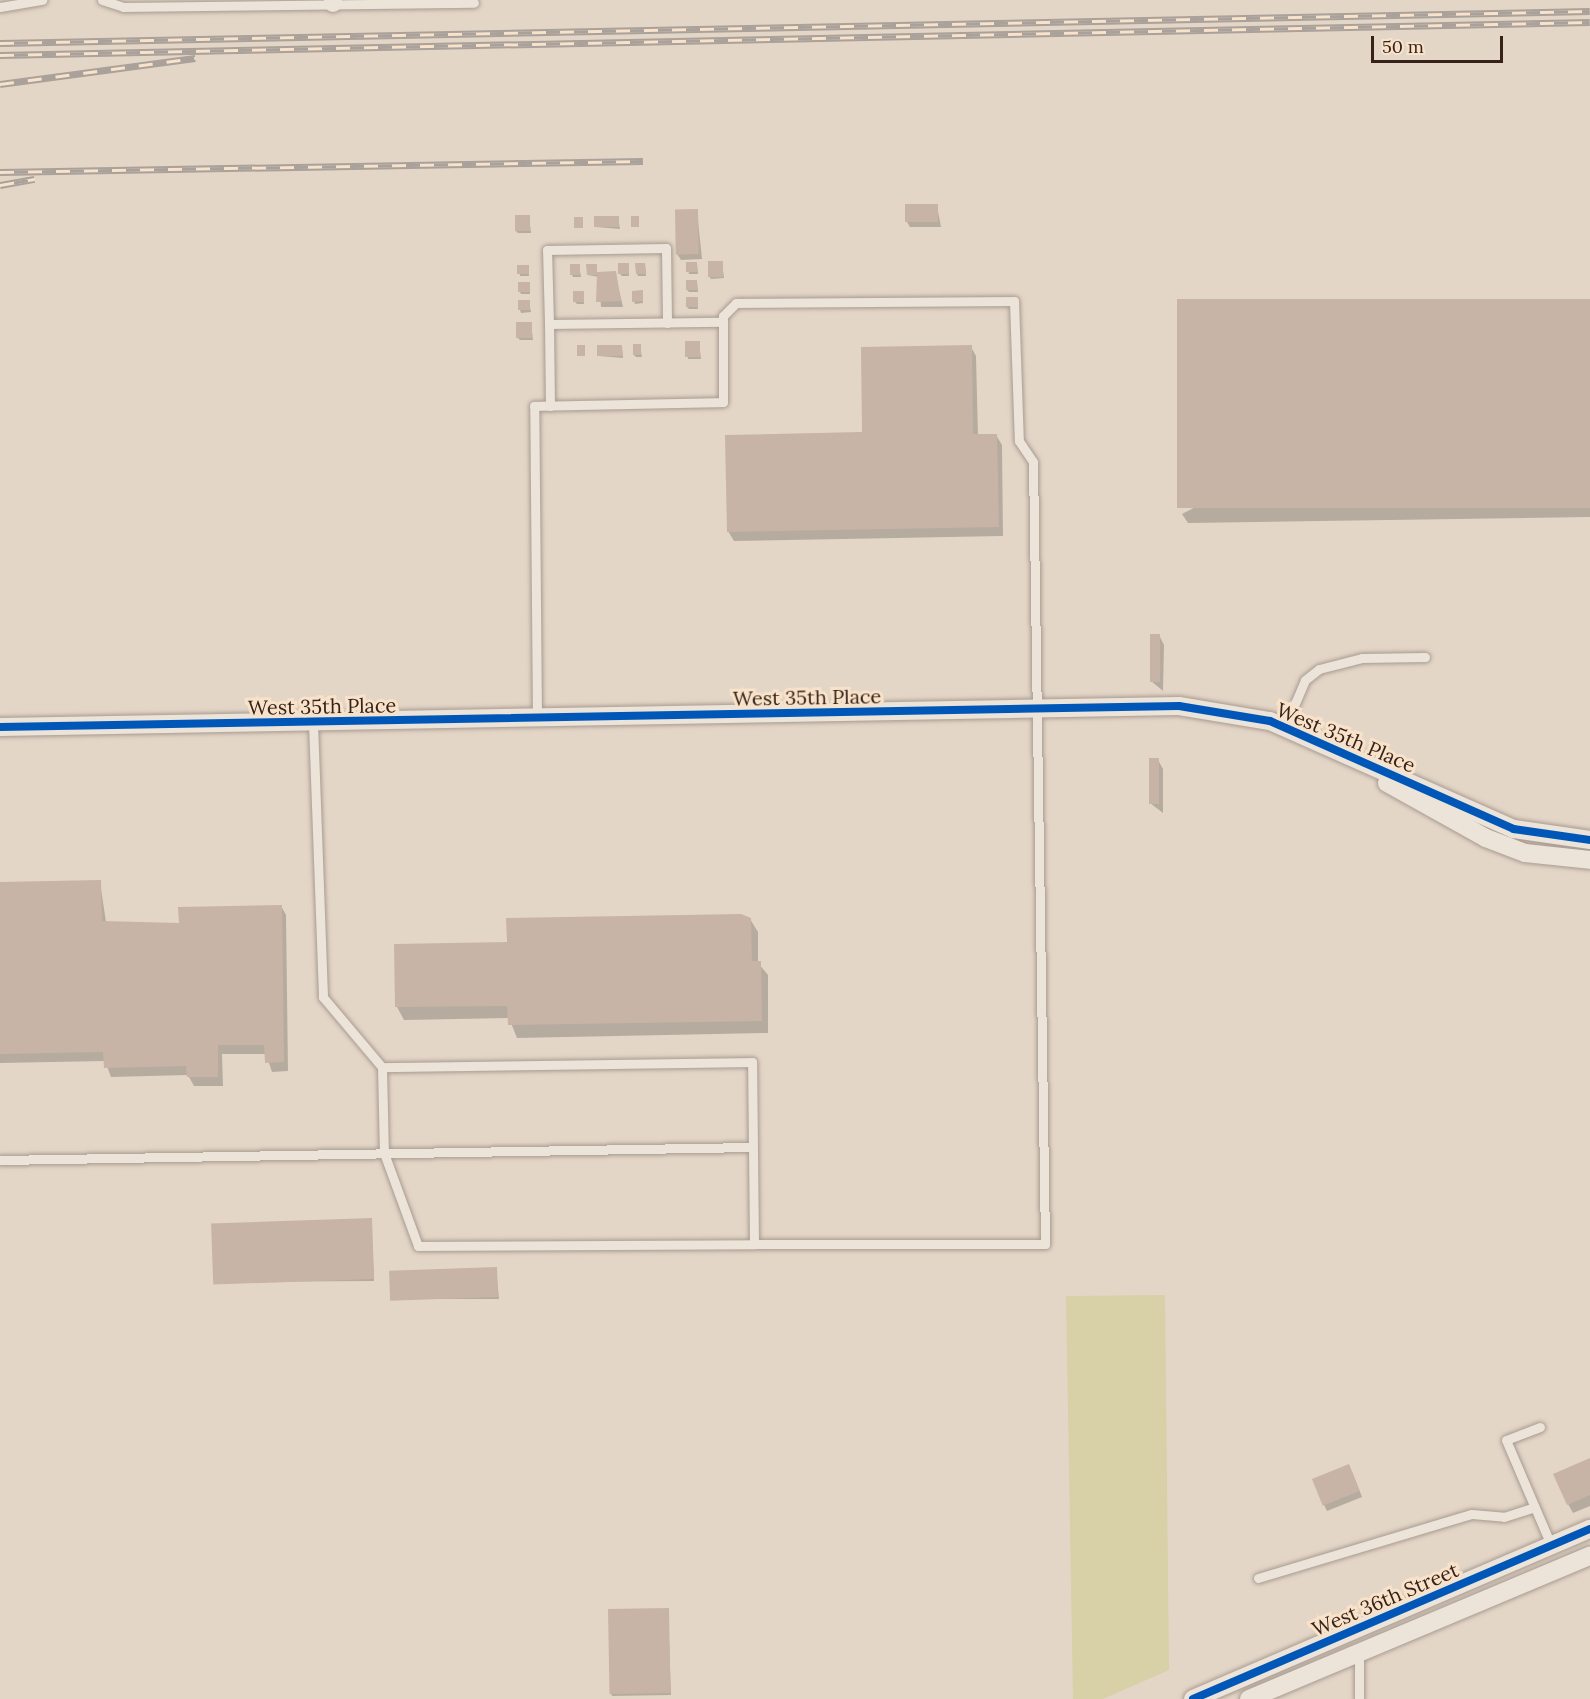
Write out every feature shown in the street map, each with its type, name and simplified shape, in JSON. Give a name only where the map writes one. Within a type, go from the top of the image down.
[{"type":"street","name":"West 35th Place","points":[[0,727],[1179,706],[1228,711],[1285,727],[1515,829],[1590,840]]},
{"type":"street","name":"West 35th Place","points":[[1311,737],[1486,838],[1525,853],[1590,860]]},
{"type":"street","name":"West 36th Street","points":[[1192,1699],[1590,1528]]},
{"type":"street","name":"West 36th Street","points":[[1249,1699],[1590,1556]]},
{"type":"lane","points":[[0,8],[42,0]]},
{"type":"lane","points":[[102,0],[123,8],[333,1],[474,3]]},
{"type":"lane","points":[[550,406],[548,250],[666,248],[667,322]]},
{"type":"lane","points":[[313,723],[323,997],[382,1067],[384,1153],[418,1246],[1045,1244],[1034,462],[1019,441],[1014,301],[736,303],[723,322],[723,402],[534,406],[537,719]]},
{"type":"lane","points":[[549,324],[723,322]]},
{"type":"lane","points":[[1285,727],[1305,681],[1319,669],[1362,658],[1425,657]]},
{"type":"lane","points":[[382,1067],[752,1062],[754,1244]]},
{"type":"lane","points":[[0,1160],[753,1148]]},
{"type":"lane","points":[[1540,1427],[1506,1440],[1551,1545]]},
{"type":"lane","points":[[1258,1578],[1472,1514],[1504,1517],[1534,1507]]},
{"type":"lane","points":[[1359,1653],[1359,1699]]},
{"type":"shaded area","points":[[1165,1295],[1169,1670],[1103,1699],[1073,1699],[1066,1296]]},
{"type":"building","points":[[905,204],[938,204],[938,222],[905,222]]},
{"type":"building","points":[[675,209],[698,209],[699,254],[676,254]]},
{"type":"building","points":[[515,215],[530,215],[530,231],[515,231]]},
{"type":"building","points":[[594,216],[619,216],[619,227],[594,227]]},
{"type":"building","points":[[631,216],[639,216],[639,227],[631,227]]},
{"type":"building","points":[[574,217],[583,217],[583,228],[574,228]]},
{"type":"building","points":[[708,261],[723,261],[723,277],[708,277]]},
{"type":"building","points":[[686,262],[697,262],[697,272],[686,272]]},
{"type":"building","points":[[618,263],[629,263],[629,274],[618,274]]},
{"type":"building","points":[[635,263],[645,263],[646,274],[636,274]]},
{"type":"building","points":[[570,264],[580,264],[580,275],[570,275]]},
{"type":"building","points":[[586,264],[597,264],[597,272],[616,271],[621,301],[596,302],[597,275],[587,275]]},
{"type":"building","points":[[517,265],[529,265],[529,274],[517,274]]},
{"type":"building","points":[[686,280],[697,280],[697,290],[686,290]]},
{"type":"building","points":[[518,282],[530,282],[530,292],[518,292]]},
{"type":"building","points":[[643,290],[643,301],[632,302],[632,291]]},
{"type":"building","points":[[573,291],[584,291],[584,302],[573,302]]},
{"type":"building","points":[[686,297],[698,297],[698,307],[686,307]]},
{"type":"building","points":[[1177,299],[1590,299],[1590,508],[1177,508]]},
{"type":"building","points":[[518,300],[530,300],[530,310],[518,310]]},
{"type":"building","points":[[516,322],[532,322],[532,338],[516,338]]},
{"type":"building","points":[[685,341],[700,341],[700,357],[685,357]]},
{"type":"building","points":[[633,344],[641,344],[641,355],[633,355]]},
{"type":"building","points":[[577,345],[585,345],[585,356],[577,356]]},
{"type":"building","points":[[597,345],[622,345],[622,356],[597,356]]},
{"type":"building","points":[[972,345],[973,434],[997,434],[999,527],[727,532],[725,435],[862,432],[861,347]]},
{"type":"building","points":[[1150,634],[1160,634],[1160,682],[1150,682]]},
{"type":"building","points":[[1149,758],[1159,758],[1159,804],[1149,804]]},
{"type":"building","points":[[101,880],[102,921],[179,923],[178,907],[282,905],[284,1062],[265,1063],[264,1045],[218,1045],[218,1077],[187,1077],[186,1066],[104,1068],[103,1052],[0,1054],[0,882]]},
{"type":"building","points":[[741,914],[751,918],[752,961],[761,961],[762,1021],[508,1025],[507,1006],[395,1007],[394,944],[507,942],[506,918]]},
{"type":"building","points":[[372,1218],[374,1279],[213,1285],[211,1224]]},
{"type":"building","points":[[497,1267],[498,1297],[390,1301],[389,1271]]},
{"type":"building","points":[[1590,1458],[1590,1495],[1567,1505],[1553,1474]]},
{"type":"building","points":[[1349,1464],[1360,1491],[1323,1506],[1312,1479]]},
{"type":"building","points":[[669,1608],[670,1693],[609,1694],[608,1609]]},
{"type":"railway","points":[[0,43],[1590,11]]},
{"type":"railway","points":[[0,55],[1590,22]]},
{"type":"railway","points":[[0,84],[195,58]]},
{"type":"railway","points":[[0,172],[643,161]]},
{"type":"railway","points":[[0,185],[34,179]]},
{"type":"cycle path","points":[[0,727],[1179,706],[1270,721],[1514,829],[1590,840]]},
{"type":"cycle path","points":[[1193,1699],[1590,1529]]}]
